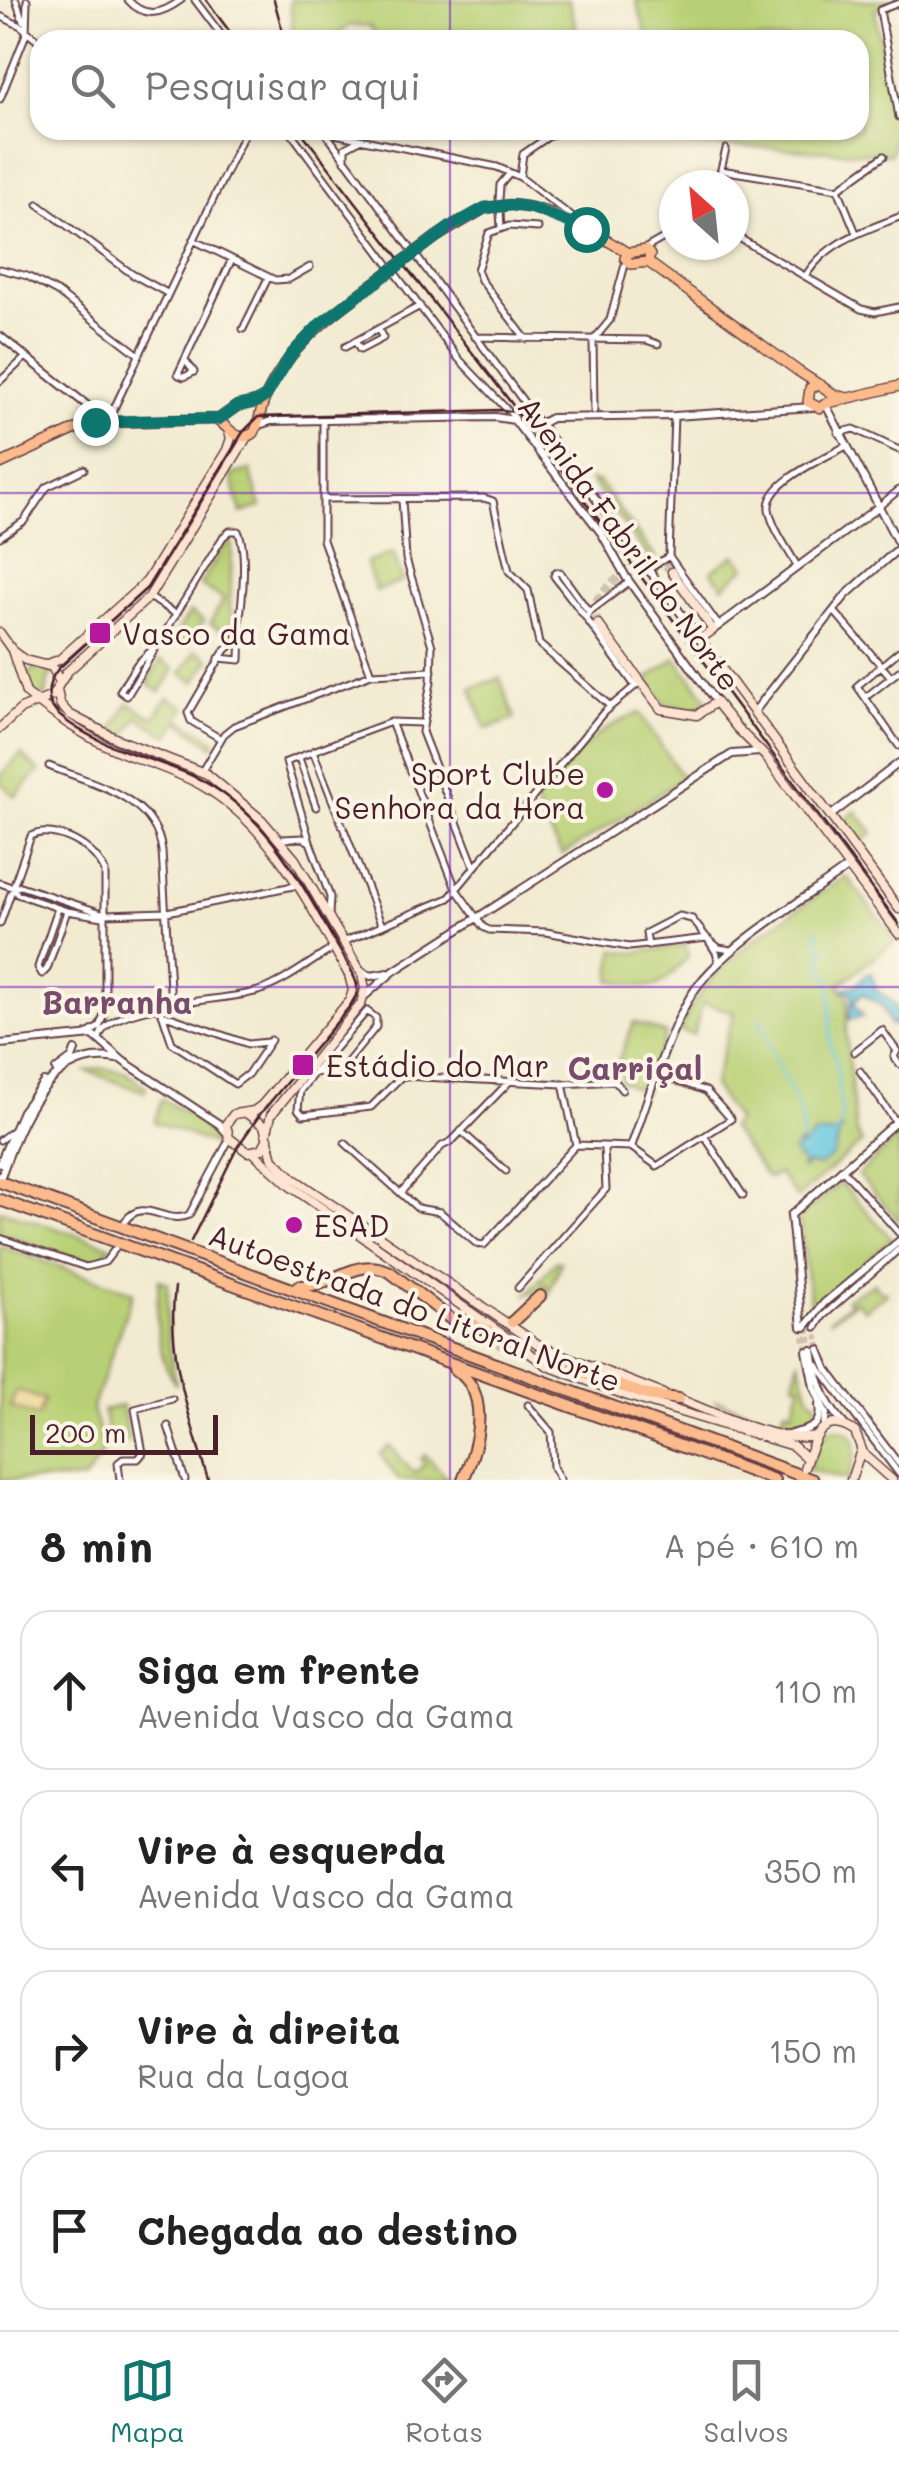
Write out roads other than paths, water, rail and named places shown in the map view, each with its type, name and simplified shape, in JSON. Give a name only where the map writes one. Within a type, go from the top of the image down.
[{"type":"highway","name":"Autoestrada do Litoral Norte","points":[[0,1181],[813,1480]]},
{"type":"highway","name":"Autoestrada do Litoral Norte","points":[[0,1200],[774,1480]]},
{"type":"highway","points":[[269,1279],[313,1286],[370,1266],[384,1269],[464,1323],[488,1330]]},
{"type":"highway","points":[[404,1283],[468,1333]]},
{"type":"highway","points":[[512,1322],[540,1296]]},
{"type":"highway","points":[[398,1344],[460,1372],[475,1391],[479,1416],[463,1480]]},
{"type":"highway","points":[[560,1365],[648,1395],[678,1399]]},
{"type":"main road","points":[[0,728],[14,714],[48,698],[67,672],[150,597],[258,422],[266,396],[305,338],[436,237],[485,208],[511,205],[563,214],[628,262]]},
{"type":"main road","points":[[628,262],[647,256]]},
{"type":"main road","points":[[628,262],[647,256]]},
{"type":"main road","points":[[647,256],[798,371],[848,398]]},
{"type":"main road","points":[[798,371],[808,393],[821,406]]},
{"type":"main road","points":[[821,406],[899,386]]},
{"type":"main road","points":[[808,393],[824,387]]},
{"type":"main road","points":[[821,406],[824,387]]},
{"type":"main road","points":[[0,464],[95,422],[222,418],[266,396]]},
{"type":"main road","points":[[242,405],[252,408],[258,422]]},
{"type":"main road","points":[[14,714],[26,670],[59,660],[147,581],[227,450],[229,412]]},
{"type":"main road","points":[[212,419],[235,436],[247,437]]},
{"type":"main road","points":[[672,572],[716,628],[700,640]]},
{"type":"main road","points":[[598,624],[637,683],[666,712],[696,715],[716,702]]},
{"type":"main road","points":[[0,633],[12,650],[23,685],[57,718],[211,791],[272,846],[352,980],[352,996],[262,1105],[231,1116],[226,1124],[228,1136],[244,1151],[254,1152],[265,1146],[271,1115],[364,996],[365,984],[359,970],[281,840],[222,784],[69,714],[60,704],[58,674],[12,650]]},
{"type":"main road","name":"Avenida Fabril do Norte","points":[[700,640],[899,909]]},
{"type":"main road","name":"Avenida Fabril do Norte","points":[[716,702],[761,752],[899,934]]},
{"type":"main road","points":[[242,1112],[259,1121],[268,1135],[273,1159],[294,1180],[536,1344],[785,1436],[815,1436]]},
{"type":"main road","points":[[254,1152],[294,1189],[548,1366],[628,1396],[793,1446],[805,1464],[815,1436],[824,1427],[845,1425],[855,1432],[861,1450],[892,1480]]},
{"type":"main road","points":[[852,1480],[861,1450]]},
{"type":"street","points":[[16,0],[30,31]]},
{"type":"street","points":[[0,99],[25,26],[28,0]]},
{"type":"street","points":[[128,0],[139,10],[152,14],[164,12],[181,0]]},
{"type":"street","points":[[195,0],[218,30]]},
{"type":"street","points":[[899,3],[880,10],[899,116]]},
{"type":"street","points":[[0,16],[25,26]]},
{"type":"street","points":[[108,421],[241,140]]},
{"type":"street","name":"Avenida Fabril do Norte","points":[[296,140],[464,365],[522,426],[602,534],[629,582],[716,702]]},
{"type":"street","name":"Avenida Fabril do Norte","points":[[330,140],[700,640]]},
{"type":"street","points":[[346,164],[345,148],[364,140],[496,167],[520,177],[563,214]]},
{"type":"street","points":[[520,177],[524,154],[544,140]]},
{"type":"street","points":[[722,170],[726,150]]},
{"type":"street","points":[[749,174],[838,189],[884,156]]},
{"type":"street","points":[[499,201],[498,189],[510,173]]},
{"type":"street","points":[[838,189],[856,234]]},
{"type":"street","points":[[38,204],[132,274],[167,293]]},
{"type":"street","points":[[500,211],[501,228]]},
{"type":"street","points":[[806,275],[826,251],[899,217]]},
{"type":"street","points":[[526,339],[477,273],[487,236],[501,228],[538,228]]},
{"type":"street","points":[[193,240],[269,277],[288,279],[310,267]]},
{"type":"street","points":[[647,256],[659,241]]},
{"type":"street","points":[[749,243],[868,312],[899,307]]},
{"type":"street","points":[[185,360],[232,259]]},
{"type":"street","points":[[613,331],[628,262]]},
{"type":"street","points":[[0,269],[47,286],[138,354]]},
{"type":"street","points":[[243,330],[269,277]]},
{"type":"street","points":[[345,347],[420,306]]},
{"type":"street","points":[[475,337],[594,338],[613,331],[658,344]]},
{"type":"street","points":[[594,338],[613,331]]},
{"type":"street","points":[[0,336],[88,406],[95,422]]},
{"type":"street","points":[[486,351],[495,338]]},
{"type":"street","points":[[594,338],[594,410]]},
{"type":"street","points":[[0,381],[26,357]]},
{"type":"street","points":[[793,408],[808,393]]},
{"type":"street","points":[[540,424],[551,418],[674,416],[821,406],[899,547],[846,595],[754,712]]},
{"type":"street","points":[[674,416],[669,556],[716,628],[899,490]]},
{"type":"street","points":[[258,422],[503,417],[522,426]]},
{"type":"street","points":[[322,420],[323,540],[371,674]]},
{"type":"street","points":[[838,433],[854,430],[899,450]]},
{"type":"street","points":[[797,566],[770,512],[771,495],[781,483],[846,446]]},
{"type":"street","points":[[0,537],[24,521],[47,487],[84,469]]},
{"type":"street","points":[[324,500],[484,498],[496,504],[509,571],[528,590],[538,644],[610,706]]},
{"type":"street","points":[[402,500],[403,543],[430,637],[432,671],[422,723],[424,737],[474,866]]},
{"type":"street","points":[[158,644],[120,691],[126,696],[158,644],[223,537],[235,530],[242,539],[240,660],[219,658]]},
{"type":"street","points":[[649,569],[669,556]]},
{"type":"street","points":[[344,942],[444,902],[610,706],[637,683],[560,572],[554,573],[588,614]]},
{"type":"street","points":[[588,614],[629,582]]},
{"type":"street","points":[[150,597],[176,614]]},
{"type":"street","points":[[834,611],[891,677]]},
{"type":"street","points":[[221,740],[191,721],[189,708],[219,658],[236,642],[240,628]]},
{"type":"street","points":[[899,652],[857,686],[899,746]]},
{"type":"street","points":[[202,772],[234,726],[371,674],[432,671]]},
{"type":"street","points":[[865,698],[899,671]]},
{"type":"street","points":[[0,715],[14,714]]},
{"type":"street","points":[[330,918],[329,893],[286,762],[390,722],[422,723]]},
{"type":"street","points":[[390,722],[456,889],[477,920],[490,930],[546,932],[628,947],[707,938],[719,948],[734,950]]},
{"type":"street","points":[[352,996],[365,984],[394,971],[477,920],[732,754],[740,744],[738,730]]},
{"type":"street","points":[[313,751],[382,926]]},
{"type":"street","points":[[732,754],[761,752]]},
{"type":"street","points":[[298,757],[316,807]]},
{"type":"street","points":[[830,816],[899,764]]},
{"type":"street","points":[[48,766],[135,803],[148,814],[160,839],[171,1006]]},
{"type":"street","points":[[0,924],[28,840],[36,833],[49,832],[85,847],[98,858],[105,872],[105,1012],[99,1026],[78,1038],[72,1058],[32,1095],[0,1163]]},
{"type":"street","points":[[272,846],[281,840],[303,838],[310,842]]},
{"type":"street","points":[[632,1147],[687,1002],[718,963],[848,866]]},
{"type":"street","points":[[0,883],[105,914]]},
{"type":"street","points":[[14,888],[17,894],[58,908],[96,916],[167,912],[298,885]]},
{"type":"street","points":[[58,908],[38,968],[41,974],[46,970],[67,911]]},
{"type":"street","points":[[648,946],[646,932],[679,916],[692,919],[717,954],[718,963]]},
{"type":"street","points":[[90,1060],[100,1052],[100,1031],[106,1024],[171,1006],[258,991],[334,948]]},
{"type":"street","points":[[359,970],[371,976],[394,971]]},
{"type":"street","points":[[364,996],[394,971]]},
{"type":"street","points":[[161,1011],[248,1044],[260,1045],[270,1040],[248,1074],[235,1084],[175,1046],[161,1011]]},
{"type":"street","points":[[314,1072],[341,1070],[376,1028],[374,1015],[368,1011],[362,1013],[314,1072],[298,1098],[298,1109],[303,1115],[370,1106],[400,1076],[563,1084],[614,1082],[622,1090]]},
{"type":"street","points":[[854,1052],[882,1030],[897,1051],[894,1056],[899,1064]]},
{"type":"street","points":[[0,1044],[85,1034],[208,1117],[228,1136],[189,1215],[175,1219],[141,1209],[125,1220]]},
{"type":"street","points":[[53,1037],[90,1060]]},
{"type":"street","points":[[0,1181],[12,1136],[45,1087],[68,1067],[107,1058],[123,1061]]},
{"type":"street","points":[[808,1326],[791,1215],[897,1120],[860,1071]]},
{"type":"street","points":[[614,1082],[616,1072]]},
{"type":"street","points":[[576,1145],[632,1147],[652,1164],[664,1163],[731,1119],[694,1085],[658,1074]]},
{"type":"street","points":[[478,1079],[492,1086],[492,1098]]},
{"type":"street","points":[[401,1192],[440,1148],[511,1080]]},
{"type":"street","points":[[563,1084],[576,1145]]},
{"type":"street","points":[[208,1117],[231,1116]]},
{"type":"street","points":[[461,1131],[506,1171],[514,1170]]},
{"type":"street","points":[[0,1140],[12,1136]]},
{"type":"street","points":[[705,1137],[743,1195]]},
{"type":"street","points":[[344,1143],[417,1208],[440,1212],[477,1244],[484,1245],[576,1145]]},
{"type":"street","points":[[518,1288],[606,1190],[604,1148]]},
{"type":"street","points":[[842,1169],[899,1233]]},
{"type":"street","points":[[505,1180],[506,1171]]},
{"type":"street","points":[[0,1238],[86,1267],[105,1262],[115,1249]]},
{"type":"street","points":[[808,1326],[899,1245]]},
{"type":"street","points":[[808,1326],[814,1314],[899,1245]]},
{"type":"street","points":[[803,1308],[814,1314]]},
{"type":"street","points":[[813,1350],[828,1402],[845,1425]]},
{"type":"street","points":[[785,1436],[807,1432],[816,1426],[820,1414],[813,1350]]},
{"type":"street","points":[[813,1350],[899,1464]]},
{"type":"street","points":[[814,1361],[899,1474]]},
{"type":"street","points":[[120,1480],[118,1464],[123,1459],[138,1459],[142,1453],[135,1408],[172,1399]]},
{"type":"street","points":[[818,1399],[826,1414],[824,1427]]},
{"type":"street","points":[[528,1405],[551,1432],[552,1467],[560,1480]]},
{"type":"street","points":[[168,1426],[185,1480]]},
{"type":"water","points":[[871,973],[877,991],[896,1007],[899,1023],[890,1025],[883,1007],[862,993],[854,1003],[863,1016],[849,1020],[853,994],[842,989],[857,985]]},
{"type":"water","points":[[841,1129],[833,1156],[819,1166],[807,1164],[801,1170],[803,1164],[793,1152],[801,1140],[800,1148],[815,1134],[834,1134]]},
{"type":"waterway","points":[[817,928],[818,942],[826,951],[820,959],[831,985],[830,1045],[836,1059],[842,1118],[837,1134]]},
{"type":"waterway","points":[[760,1017],[774,1058],[800,1111],[801,1142]]},
{"type":"tunnel","points":[[598,624],[594,605],[597,599],[627,571],[650,561],[672,572]]},
{"type":"tunnel","points":[[802,1327],[807,1351]]},
{"type":"tunnel","points":[[808,1327],[812,1350]]},
{"type":"tunnel","points":[[816,1327],[819,1349]]},
{"type":"tunnel","points":[[469,1333],[560,1365]]},
{"type":"tram line","points":[[206,0],[228,30]]},
{"type":"tram line","points":[[274,0],[282,30]]},
{"type":"tram line","points":[[308,140],[529,426],[899,924]]},
{"type":"tram line","points":[[191,1241],[238,1146],[350,1006],[357,994],[357,984],[302,885],[256,822],[237,804],[193,776],[107,744],[75,727],[51,705],[51,681],[58,669],[147,588],[243,432],[258,417],[499,410],[516,412],[532,425]]},
{"type":"tram line","points":[[175,1287],[177,1361],[208,1480]]},
{"type":"place","name":"Vasco da Gama","points":[[100,633]]},
{"type":"place","name":"Sport Clube Senhora da Hora","points":[[605,790]]},
{"type":"place","name":"Estádio do Mar","points":[[303,1065]]},
{"type":"place","name":"ESAD","points":[[294,1225]]},
{"type":"district","name":"Barranha","points":[[117,1001]]},
{"type":"district","name":"Carriçal","points":[[635,1067]]}]
